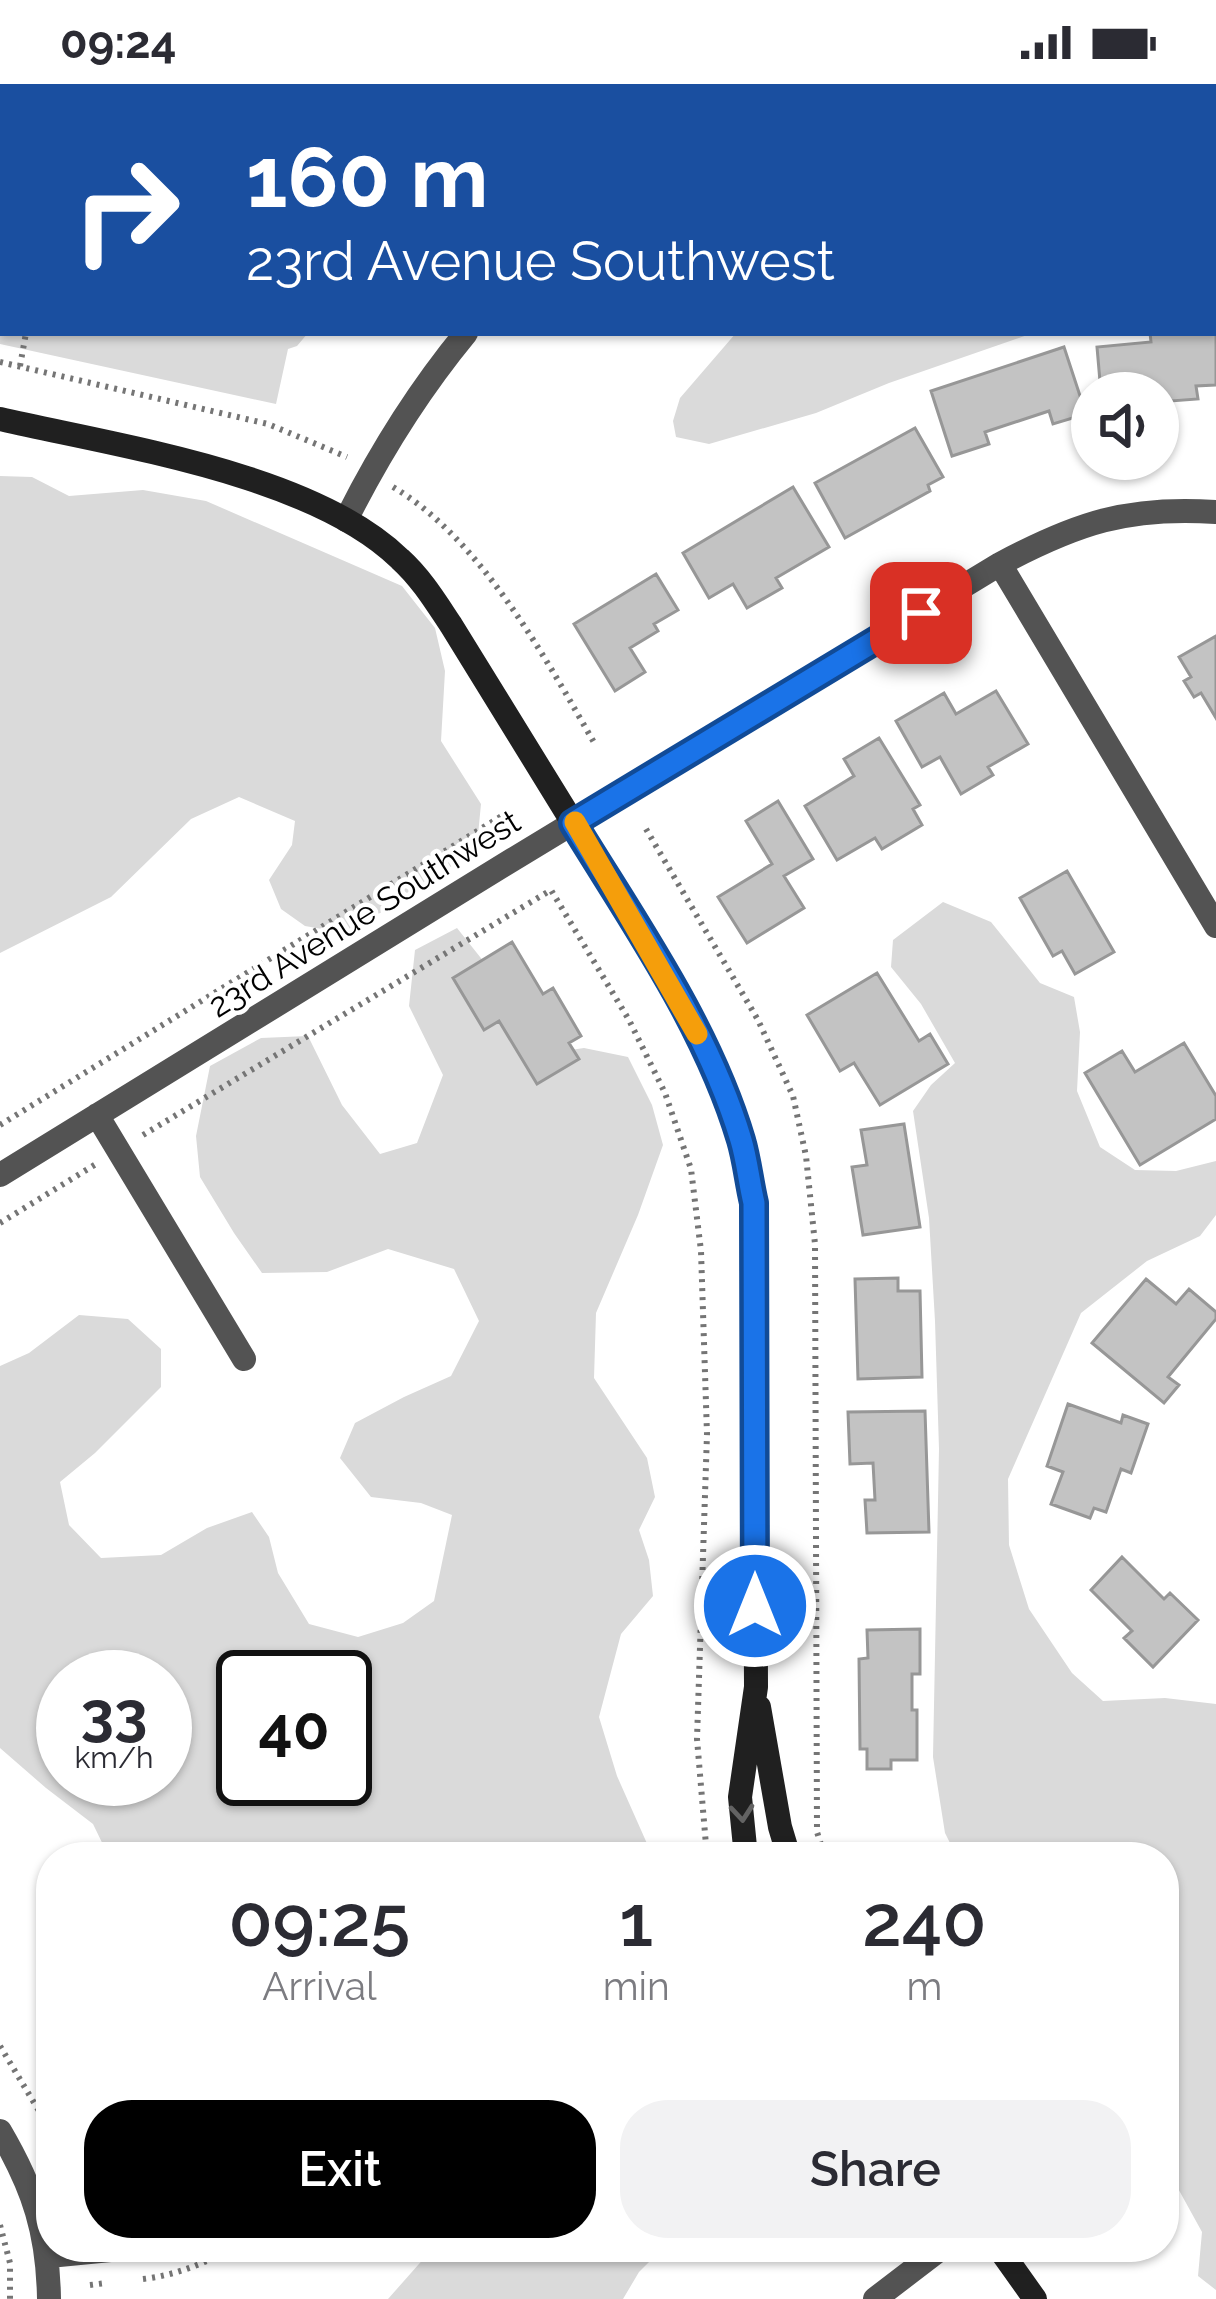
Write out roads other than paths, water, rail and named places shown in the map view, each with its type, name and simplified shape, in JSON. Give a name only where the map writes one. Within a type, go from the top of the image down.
[{"type":"street","points":[[346,520],[395,432],[464,336]]},
{"type":"street","points":[[0,419],[213,468],[283,492],[346,520],[398,556],[430,593],[695,1031],[742,1143],[754,1203],[756,1687],[740,1797],[744,1842]]},
{"type":"street","name":"23rd Avenue Southwest","points":[[0,1175],[1047,539],[1128,513],[1216,512]]},
{"type":"street","points":[[1000,565],[1216,926]]},
{"type":"street","points":[[97,1115],[244,1358]]},
{"type":"street","points":[[756,1687],[784,1842]]},
{"type":"street","points":[[0,2131],[36,2208]]},
{"type":"street","points":[[49,2262],[49,2299]]},
{"type":"street","points":[[875,2299],[923,2262]]},
{"type":"street","points":[[1009,2262],[1035,2299]]}]
